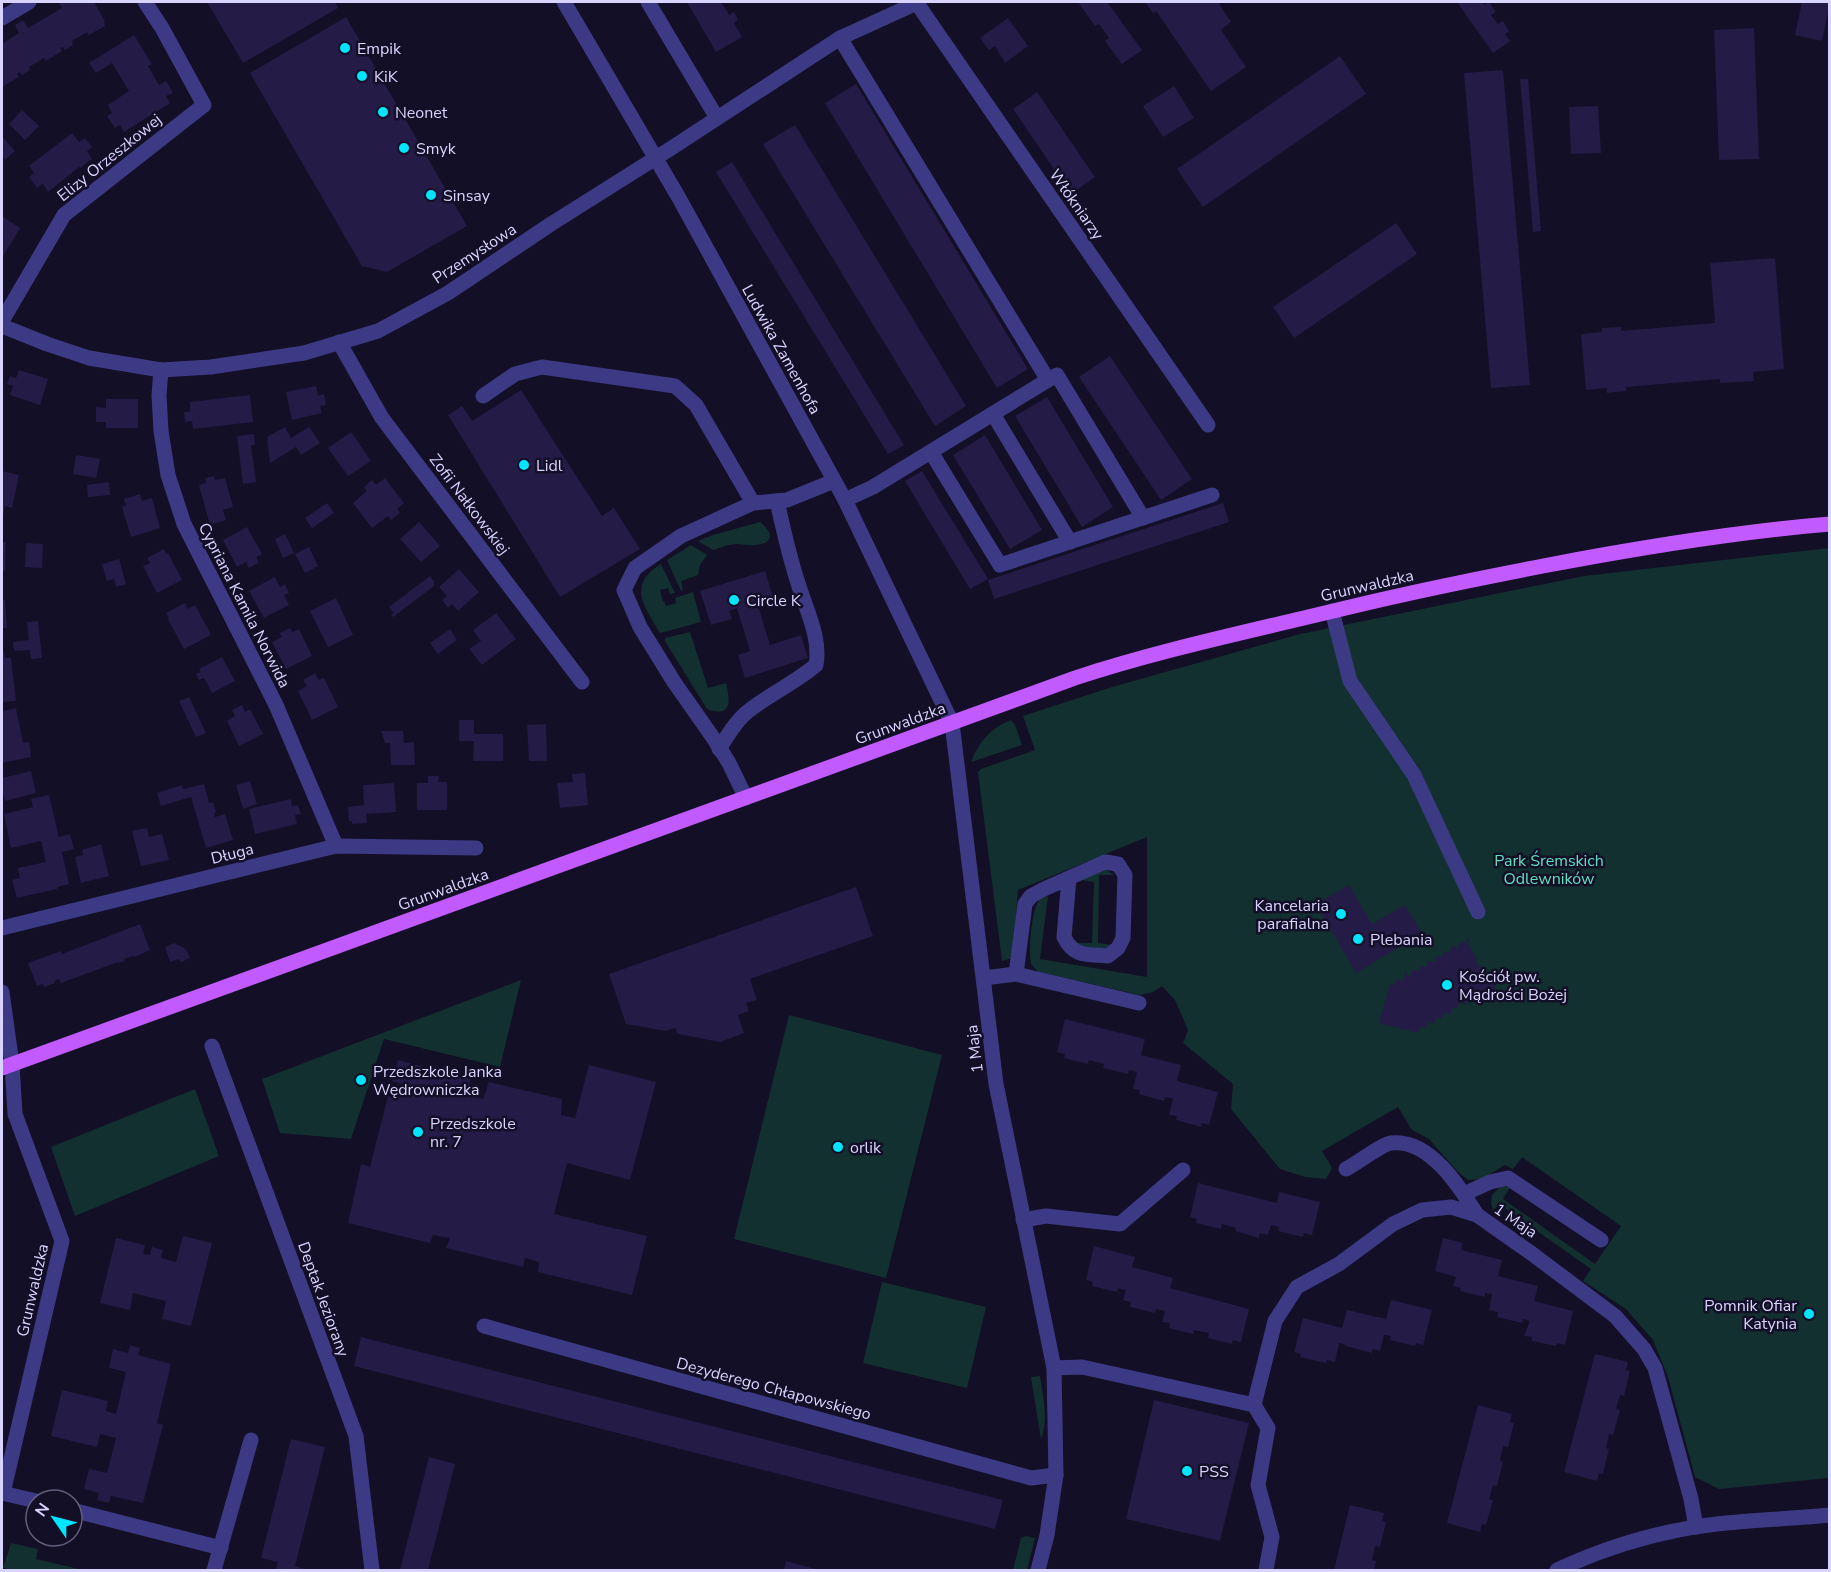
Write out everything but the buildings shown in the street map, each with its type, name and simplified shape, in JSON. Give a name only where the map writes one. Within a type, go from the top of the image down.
[{"type":"main road","name":"Grunwaldzka","points":[[7,1066],[1119,664],[1403,594],[1590,557],[1718,537],[1830,524]]},
{"type":"street","points":[[2,18],[29,2]]},
{"type":"street","name":"Elizy Orzeszkowej","points":[[2,321],[64,215],[204,105],[146,2]]},
{"type":"street","name":"Ludwika Zamenhofa","points":[[564,2],[655,158],[845,500],[952,723]]},
{"type":"street","points":[[648,2],[717,118]]},
{"type":"street","name":"Przemysłowa","points":[[2,326],[56,348],[89,358],[161,370],[256,362],[304,353],[378,330],[448,293],[840,38],[917,2]]},
{"type":"street","name":"Włókniarzy","points":[[917,2],[1208,425]]},
{"type":"street","points":[[840,38],[1048,380]]},
{"type":"street","name":"Zofii Nałkowskiej","points":[[339,342],[382,418],[582,682]]},
{"type":"street","points":[[483,396],[515,374],[542,367],[675,386],[696,405],[753,503]]},
{"type":"street","name":"Cypriana Kamila Norwida","points":[[161,370],[159,395],[161,431],[168,475],[184,524],[276,705],[336,846]]},
{"type":"street","points":[[845,500],[873,487],[1057,375],[1143,518]]},
{"type":"street","points":[[993,414],[1070,542]]},
{"type":"street","points":[[931,452],[1000,565],[1212,495]]},
{"type":"street","points":[[746,798],[729,763],[640,627],[624,590],[635,568],[696,528],[753,503],[787,500],[834,480]]},
{"type":"street","points":[[719,749],[731,730],[749,710],[816,665],[818,653],[813,627],[798,583],[777,501]]},
{"type":"street","points":[[1332,611],[1350,681],[1414,775],[1478,912]]},
{"type":"street","name":"1 Maja","points":[[952,723],[996,1084],[1054,1368],[1056,1475],[1047,1535],[1038,1570]]},
{"type":"street","name":"Długa","points":[[2,928],[336,846],[476,848]]},
{"type":"street","points":[[1016,974],[1025,904],[1031,896],[1069,878],[1105,862],[1118,864],[1125,875],[1123,938],[1118,948],[1108,956],[1077,953],[1068,946],[1064,937],[1069,878]]},
{"type":"street","points":[[984,978],[1016,974],[1139,1003]]},
{"type":"street","points":[[2,992],[7,1066]]},
{"type":"street","name":"Deptak Jeziorany","points":[[212,1046],[356,1436],[372,1570]]},
{"type":"street","name":"Grunwaldzka","points":[[7,1066],[15,1114],[62,1241],[2,1493],[24,1498]]},
{"type":"street","points":[[1346,1169],[1390,1143],[1414,1145],[1430,1154],[1464,1194],[1477,1215]]},
{"type":"street","points":[[1023,1220],[1046,1216],[1120,1224],[1183,1170]]},
{"type":"street","points":[[1464,1194],[1490,1182],[1508,1178],[1601,1240]]},
{"type":"street","name":"1 Maja","points":[[1254,1406],[1275,1321],[1297,1287],[1339,1264],[1393,1224],[1422,1210],[1451,1207],[1477,1215],[1531,1253],[1615,1316],[1644,1349],[1655,1368],[1691,1499],[1696,1527]]},
{"type":"street","name":"Dezyderego Chłapowskiego","points":[[484,1326],[1031,1478],[1056,1475]]},
{"type":"street","points":[[1054,1368],[1082,1367],[1254,1406],[1268,1428],[1258,1485],[1272,1537],[1266,1570]]},
{"type":"street","points":[[214,1570],[251,1440]]},
{"type":"street","points":[[84,1513],[221,1548]]},
{"type":"street","points":[[1557,1570],[1594,1554],[1666,1532],[1696,1527],[1830,1515]]},
{"type":"green space","points":[[760,522],[768,530],[770,537],[761,544],[733,544],[713,550],[698,541],[713,535]]},
{"type":"green space","points":[[691,545],[707,555],[700,565],[698,575],[681,581],[683,590],[681,591],[667,560]]},
{"type":"green space","name":"Park Śremskich Odlewników","points":[[1829,548],[1829,1478],[1719,1489],[1695,1477],[1668,1377],[1653,1340],[1626,1309],[1583,1281],[1591,1269],[1499,1204],[1493,1211],[1492,1195],[1501,1186],[1510,1187],[1503,1199],[1595,1264],[1621,1226],[1522,1157],[1513,1169],[1505,1165],[1482,1179],[1468,1180],[1429,1139],[1412,1130],[1398,1107],[1322,1151],[1332,1168],[1326,1179],[1305,1177],[1280,1169],[1231,1109],[1233,1084],[1183,1043],[1188,1030],[1175,1000],[1162,986],[1153,992],[1140,995],[1039,972],[1032,965],[1030,945],[1033,916],[1039,901],[1048,896],[1040,959],[1147,977],[1147,837],[1018,890],[1012,958],[1002,961],[978,772],[1035,750],[1023,716],[1112,687],[1300,634],[1584,576]]},
{"type":"green space","points":[[661,564],[675,593],[670,594],[668,588],[660,590],[663,602],[666,606],[676,603],[675,598],[693,592],[701,622],[660,633],[644,605],[641,588],[650,572]]},
{"type":"green space","points":[[690,632],[708,688],[726,683],[729,701],[728,706],[722,711],[707,709],[665,641],[665,638]]},
{"type":"green space","points":[[1011,720],[1022,745],[971,762],[987,736],[997,727]]},
{"type":"green space","points":[[1099,870],[1107,870],[1114,875],[1099,875],[1098,943],[1112,945],[1094,950],[1076,943],[1092,943],[1094,882],[1080,880]]},
{"type":"green space","points":[[521,980],[500,1067],[384,1039],[351,1139],[280,1133],[262,1079]]},
{"type":"green space","name":"orlik","points":[[789,1015],[942,1055],[886,1278],[734,1239]]},
{"type":"green space","points":[[195,1089],[219,1156],[75,1216],[51,1147]]},
{"type":"green space","points":[[882,1282],[986,1307],[967,1388],[863,1363]]},
{"type":"green space","points":[[1040,1376],[1045,1416],[1041,1439],[1031,1377]]},
{"type":"green space","points":[[1026,1536],[1035,1538],[1027,1570],[1013,1570],[1021,1538]]},
{"type":"green space","points":[[11,1543],[24,1546],[24,1548],[38,1549],[36,1559],[83,1570],[13,1570],[3,1568]]},
{"type":"place","name":"Empik","points":[[345,48]]},
{"type":"place","name":"KiK","points":[[362,76]]},
{"type":"place","name":"Neonet","points":[[383,112]]},
{"type":"place","name":"Smyk","points":[[404,148]]},
{"type":"place","name":"Sinsay","points":[[431,195]]},
{"type":"place","name":"Lidl","points":[[524,465]]},
{"type":"place","name":"Circle K","points":[[734,600]]},
{"type":"place","name":"Kancelaria parafialna","points":[[1341,914]]},
{"type":"place","name":"Plebania","points":[[1358,939]]},
{"type":"place","name":"Kościół pw. Mądrości Bożej","points":[[1447,985]]},
{"type":"place","name":"Przedszkole Janka Wędrowniczka","points":[[361,1080]]},
{"type":"place","name":"Przedszkole nr. 7","points":[[418,1132]]},
{"type":"place","name":"orlik","points":[[838,1147]]},
{"type":"place","name":"Pomnik Ofiar Katynia","points":[[1809,1314]]},
{"type":"place","name":"PSS","points":[[1187,1471]]}]
